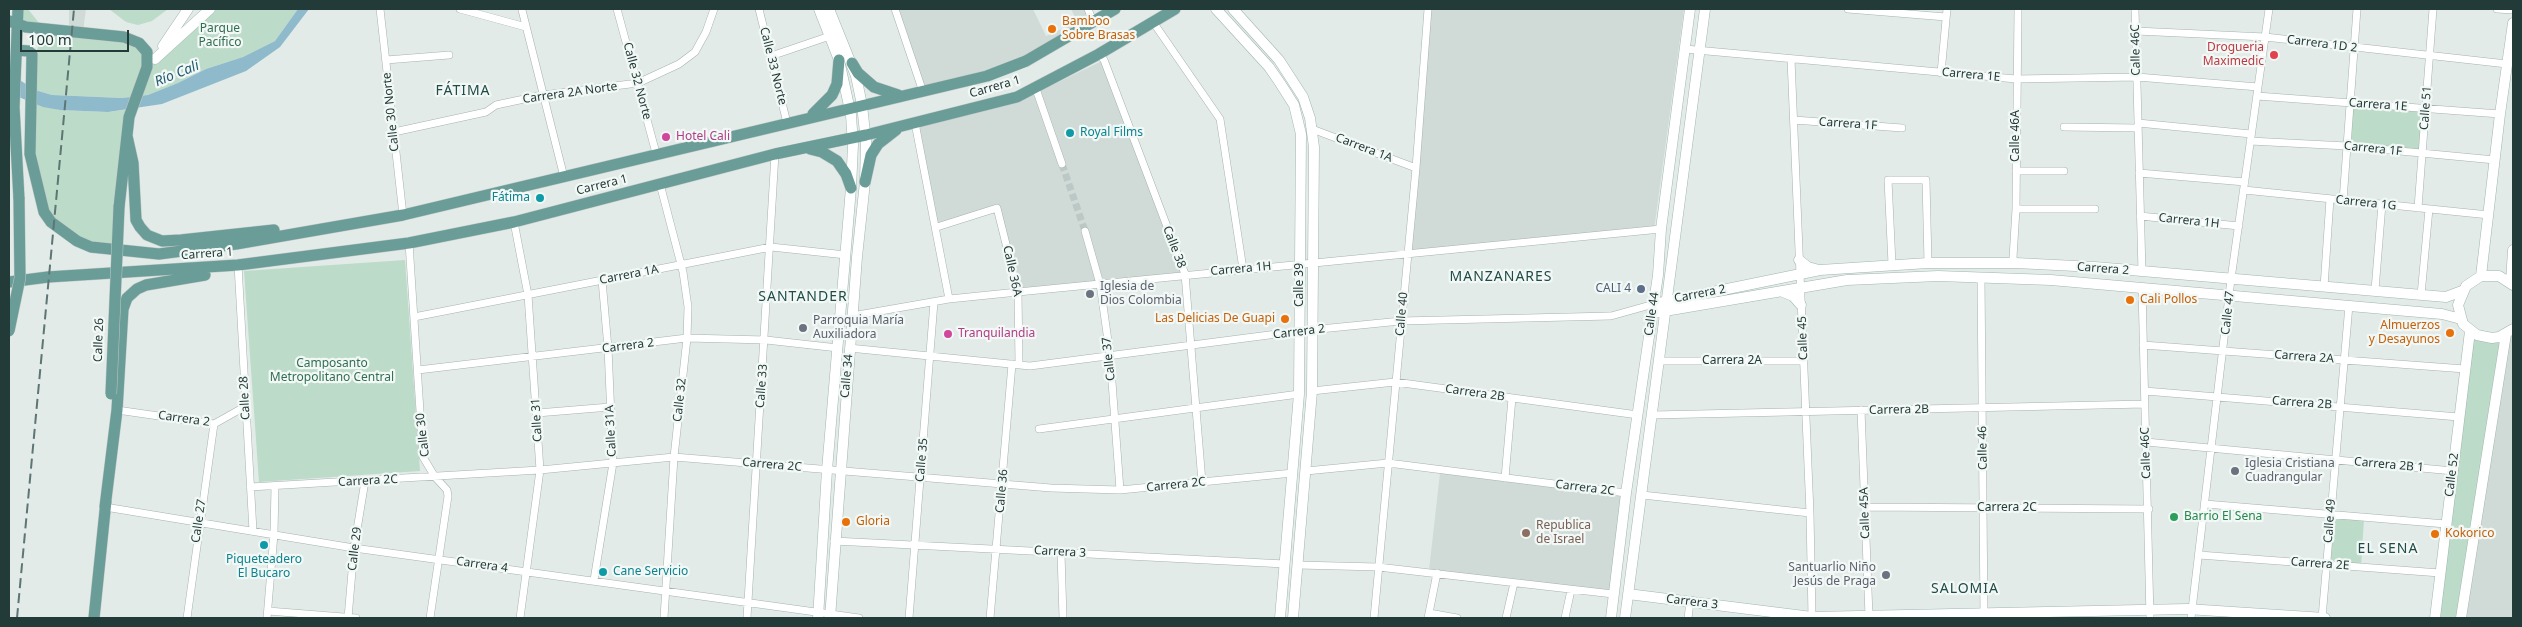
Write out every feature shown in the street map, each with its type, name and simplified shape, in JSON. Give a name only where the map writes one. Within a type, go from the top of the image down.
[{"type":"main road","points":[[9,331],[20,278],[19,199],[14,107],[16,52],[13,22],[18,9]]},
{"type":"main road","name":"Carrera 1","points":[[16,52],[28,51],[32,54],[30,154],[34,177],[44,212],[51,222],[77,241],[91,247],[158,254],[404,215],[656,153],[923,92],[1004,70],[1026,60],[1115,9]]},
{"type":"main road","name":"Carrera 1","points":[[9,282],[48,277],[238,265],[409,243],[514,222],[775,154],[866,135],[1017,97],[1036,89],[1100,54],[1174,9]]},
{"type":"main road","points":[[13,22],[131,39],[140,43],[147,52],[151,63]]},
{"type":"main road","points":[[801,119],[813,113],[832,95],[839,72],[839,60]]},
{"type":"main road","name":"Calle 26","points":[[94,618],[106,507],[118,207],[128,118],[140,84],[151,63]]},
{"type":"main road","points":[[852,63],[858,73],[874,87],[897,95],[910,94]]},
{"type":"main road","points":[[865,182],[871,155],[878,144],[887,136],[911,124]]},
{"type":"main road","points":[[127,136],[133,163],[136,220],[140,228],[155,239],[182,240],[327,223],[360,223]]},
{"type":"main road","points":[[806,148],[822,152],[837,161],[846,174],[852,188]]},
{"type":"main road","points":[[106,507],[118,410],[123,309],[132,292],[146,285],[217,273],[238,265]]},
{"type":"street","points":[[151,63],[188,9]]},
{"type":"street","points":[[151,63],[210,9]]},
{"type":"street","name":"Calle 30 Norte","points":[[380,9],[404,215]]},
{"type":"street","points":[[460,9],[526,27]]},
{"type":"street","points":[[520,9],[564,177]]},
{"type":"street","name":"Calle 32 Norte","points":[[617,9],[656,153]]},
{"type":"street","name":"Carrera 2A Norte","points":[[394,132],[486,112],[496,106],[543,95],[638,83],[680,64],[695,52],[706,32],[714,9]]},
{"type":"street","name":"Calle 33 Norte","points":[[759,9],[787,123]]},
{"type":"street","name":"Calle 34","points":[[818,616],[827,470],[852,188],[853,138],[850,108],[839,60],[819,9]]},
{"type":"street","name":"Calle 34","points":[[829,9],[852,63],[862,105],[866,135],[865,182],[839,471],[830,617]]},
{"type":"street","points":[[895,9],[923,92]]},
{"type":"street","points":[[1088,9],[1093,22]]},
{"type":"street","name":"Calle 39","points":[[1216,9],[1269,66],[1294,105],[1301,134],[1299,394],[1280,618]]},
{"type":"street","name":"Calle 39","points":[[1233,9],[1279,60],[1303,97],[1312,129],[1314,147],[1312,391],[1293,618]]},
{"type":"street","name":"Calle 40","points":[[1374,618],[1416,168],[1428,9]]},
{"type":"street","name":"Calle 44","points":[[1611,618],[1626,493],[1653,308],[1661,229],[1690,9]]},
{"type":"street","name":"Calle 44","points":[[1625,618],[1705,9]]},
{"type":"street","points":[[1848,9],[1896,11],[1946,17]]},
{"type":"street","points":[[1941,73],[1947,9]]},
{"type":"street","name":"Calle 46A","points":[[2016,264],[2013,258],[2016,209],[2018,9]]},
{"type":"street","name":"Calle 46C","points":[[2135,9],[2142,272]]},
{"type":"street","name":"Calle 47","points":[[2192,614],[2231,295],[2231,279],[2269,9]]},
{"type":"street","points":[[2343,200],[2357,9]]},
{"type":"street","name":"Calle 51","points":[[2418,208],[2433,9]]},
{"type":"street","points":[[2497,9],[2513,10]]},
{"type":"street","points":[[1153,22],[1220,119],[1243,269]]},
{"type":"street","points":[[2481,276],[2513,23]]},
{"type":"street","name":"Carrera 1D 2","points":[[2136,31],[2265,37],[2507,64]]},
{"type":"street","points":[[771,56],[830,36]]},
{"type":"street","name":"Carrera 1E","points":[[1684,49],[2016,79],[2137,78],[2258,87]]},
{"type":"street","name":"Calle 38","points":[[1100,54],[1104,60],[1185,274],[1202,482]]},
{"type":"street","points":[[386,60],[449,55]]},
{"type":"street","name":"Calle 45","points":[[1791,59],[1810,514],[1812,618]]},
{"type":"street","points":[[1269,66],[1279,60]]},
{"type":"street","points":[[1036,89],[1062,164]]},
{"type":"street","name":"Carrera 1E","points":[[2257,96],[2500,114]]},
{"type":"street","name":"Carrera 1F","points":[[1794,120],[1902,128]]},
{"type":"street","points":[[911,124],[936,227],[949,299]]},
{"type":"street","name":"Carrera 1F","points":[[2064,127],[2138,126],[2495,160]]},
{"type":"street","name":"Carrera 1A","points":[[1312,129],[1416,168]]},
{"type":"street","name":"Calle 33","points":[[747,618],[756,464],[766,340],[775,154]]},
{"type":"street","points":[[2016,171],[2064,171]]},
{"type":"street","points":[[2139,173],[2245,182]]},
{"type":"street","points":[[1892,264],[1888,180],[1926,180],[1928,263]]},
{"type":"street","name":"Calle 32","points":[[660,184],[686,292],[687,338],[674,457],[668,591],[664,618]]},
{"type":"street","name":"Carrera 1G","points":[[2244,190],[2489,215]]},
{"type":"street","points":[[2324,287],[2330,199]]},
{"type":"street","points":[[2374,290],[2382,204]]},
{"type":"street","name":"Calle 36A","points":[[936,227],[997,208],[1018,292],[1015,364]]},
{"type":"street","points":[[2016,209],[2094,209]]},
{"type":"street","points":[[2421,295],[2429,209]]},
{"type":"street","name":"Carrera 1H","points":[[2140,216],[2239,226]]},
{"type":"street","name":"Calle 31","points":[[514,222],[528,295],[540,470],[520,618]]},
{"type":"street","name":"Carrera 1H","points":[[852,316],[949,299],[1185,274],[1661,229]]},
{"type":"street","name":"Calle 37","points":[[1085,231],[1100,284],[1110,355],[1120,490]]},
{"type":"street","name":"Calle 30","points":[[409,243],[423,457],[435,477],[444,485],[448,496],[430,618]]},
{"type":"street","name":"Carrera 1A","points":[[414,317],[771,247],[846,255]]},
{"type":"street","points":[[2461,618],[2510,332],[2492,338],[2477,335],[2470,331],[2461,319],[2458,305],[2462,291],[2470,282],[2481,276],[2493,275],[2512,284],[2513,250]]},
{"type":"street","points":[[1800,260],[1808,267],[1820,270]]},
{"type":"street","name":"Carrera 2","points":[[1667,305],[1690,296],[1820,270],[1928,263],[2016,264],[2142,272],[2446,297],[2462,291]]},
{"type":"street","name":"Calle 28","points":[[238,265],[253,531]]},
{"type":"street","points":[[1670,277],[1677,288],[1690,296]]},
{"type":"street","name":"Carrera 2","points":[[849,348],[1030,366],[1300,331],[1401,321],[1611,316],[1667,305],[1783,292],[1847,280],[1981,277],[2349,305],[2442,314],[2461,319]]},
{"type":"street","name":"Calle 46","points":[[1981,277],[1984,616]]},
{"type":"street","name":"Calle 31A","points":[[594,580],[612,463],[608,348],[602,280]]},
{"type":"street","name":"Calle 46C","points":[[2142,288],[2149,509],[2150,614]]},
{"type":"street","points":[[1783,292],[1794,296],[1801,305]]},
{"type":"street","name":"Calle 35","points":[[909,618],[934,302]]},
{"type":"street","name":"Calle 49","points":[[2324,618],[2334,461],[2349,305]]},
{"type":"street","name":"Calle 52","points":[[2435,618],[2470,331]]},
{"type":"street","name":"Carrera 2","points":[[418,370],[687,338],[766,340],[838,348]]},
{"type":"street","name":"Carrera 2A","points":[[2143,345],[2465,369]]},
{"type":"street","name":"Carrera 2A","points":[[1660,361],[1804,361]]},
{"type":"street","name":"Calle 36","points":[[990,618],[1015,364]]},
{"type":"street","name":"Carrera 2B","points":[[1312,391],[1395,382],[1638,415]]},
{"type":"street","name":"Carrera 2B","points":[[2144,391],[2459,417]]},
{"type":"street","points":[[1039,429],[1299,394]]},
{"type":"street","points":[[1505,478],[1512,398]]},
{"type":"street","name":"Carrera 2B","points":[[1653,415],[2145,404]]},
{"type":"street","name":"Carrera 2","points":[[118,410],[214,424],[246,406]]},
{"type":"street","points":[[537,412],[610,407]]},
{"type":"street","name":"Calle 45A","points":[[1861,410],[1869,616]]},
{"type":"street","name":"Calle 27","points":[[187,618],[198,521],[214,424]]},
{"type":"street","name":"Carrera 2B 1","points":[[2146,442],[2453,471]]},
{"type":"street","points":[[1633,448],[1648,450]]},
{"type":"street","name":"Carrera 2C","points":[[250,487],[540,470],[674,457],[1002,484],[1120,490],[1293,473]]},
{"type":"street","name":"Carrera 2C","points":[[1306,471],[1388,463],[1626,493]]},
{"type":"street","name":"Calle 29","points":[[350,618],[354,548],[365,481]]},
{"type":"street","points":[[275,486],[274,534],[267,614],[350,618]]},
{"type":"street","points":[[1642,495],[1810,514]]},
{"type":"street","points":[[2205,504],[2330,516],[2446,524]]},
{"type":"street","name":"Carrera 2C","points":[[1865,506],[2149,509]]},
{"type":"street","name":"Carrera 4","points":[[106,507],[354,548],[749,602],[818,616],[859,618]]},
{"type":"street","name":"Carrera 3","points":[[834,541],[1285,564]]},
{"type":"street","points":[[1061,552],[1063,618]]},
{"type":"street","name":"Carrera 2E","points":[[2199,555],[2440,573]]},
{"type":"street","points":[[1298,565],[1378,567],[1613,594]]},
{"type":"street","points":[[1437,573],[1429,616],[1458,618]]},
{"type":"street","points":[[1506,618],[1514,583]]},
{"type":"street","points":[[1565,618],[1570,590]]},
{"type":"street","name":"Carrera 3","points":[[1628,594],[1690,602],[1751,614],[1812,618],[2150,614],[2324,618]]},
{"type":"street","points":[[1688,618],[1690,602]]},
{"type":"shaded area","points":[[69,9],[86,9],[83,32],[69,30]]},
{"type":"shaded area","points":[[895,9],[1033,9],[1046,36],[1077,22],[1071,9],[1088,9],[1093,22],[1026,60],[923,92]]},
{"type":"shaded area","points":[[1428,9],[1684,9],[1654,230],[1407,253]]},
{"type":"shaded area","points":[[1104,60],[1185,274],[1018,292],[997,209],[937,227],[916,128],[1019,101]]},
{"type":"shaded area","points":[[2513,329],[2513,618],[2461,618],[2505,346]]},
{"type":"shaded area","name":"Republica de Israel","points":[[1440,473],[1623,496],[1611,591],[1429,570]]},
{"type":"green space","points":[[18,9],[28,9],[43,28],[26,27]]},
{"type":"green space","points":[[109,9],[168,9],[152,21],[138,25],[126,22]]},
{"type":"green space","name":"Parque Pacífico","points":[[210,9],[298,9],[275,41],[243,57],[206,69],[148,95],[122,98],[52,95],[35,90],[34,56],[41,41],[43,28],[131,39],[148,61]]},
{"type":"green space","points":[[33,103],[60,110],[108,112],[131,109],[116,250],[106,250],[57,228],[34,177]]},
{"type":"green space","points":[[2350,103],[2425,108],[2422,154],[2347,146]]},
{"type":"green space","name":"Camposanto Metropolitano Central","points":[[405,260],[420,471],[259,482],[244,271]]},
{"type":"green space","points":[[2470,331],[2506,334],[2461,618],[2435,618]]},
{"type":"green space","points":[[2330,516],[2364,519],[2361,567],[2326,565]]},
{"type":"water","points":[[298,9],[309,9],[280,47],[246,71],[162,104],[108,112],[60,110],[43,107],[9,93],[9,73],[35,90],[52,95],[122,98],[148,95],[206,69],[243,57],[275,41]]},
{"type":"tunnel","points":[[1062,164],[1085,231]]},
{"type":"railway","points":[[17,618],[74,9]]},
{"type":"place","name":"Bamboo Sobre Brasas","points":[[1052,29]]},
{"type":"place","name":"Drogueria Maximedic","points":[[2274,55]]},
{"type":"place","name":"Royal Films","points":[[1070,133]]},
{"type":"place","name":"Hotel Cali","points":[[666,137]]},
{"type":"place","name":"Fátima","points":[[540,198]]},
{"type":"place","name":"CALI 4","points":[[1641,289]]},
{"type":"place","name":"Iglesia de Dios Colombia","points":[[1090,294]]},
{"type":"place","name":"Cali Pollos","points":[[2130,300]]},
{"type":"place","name":"Las Delicias De Guapi","points":[[1285,319]]},
{"type":"place","name":"Parroquia María Auxiliadora","points":[[803,328]]},
{"type":"place","name":"Almuerzos y Desayunos","points":[[2450,333]]},
{"type":"place","name":"Tranquilandia","points":[[948,334]]},
{"type":"place","name":"Iglesia Cristiana Cuadrangular","points":[[2235,471]]},
{"type":"place","name":"Barrio El Sena","points":[[2174,517]]},
{"type":"place","name":"Gloria","points":[[846,522]]},
{"type":"place","name":"Republica de Israel","points":[[1526,533]]},
{"type":"place","name":"Kokorico","points":[[2435,534]]},
{"type":"place","name":"Piqueteadero El Bucaro","points":[[264,545]]},
{"type":"place","name":"Cane Servicio","points":[[603,572]]},
{"type":"place","name":"Santuarlio Niño Jesús de Praga","points":[[1886,575]]},
{"type":"district","name":"FÁTIMA","points":[[463,91]]},
{"type":"district","name":"MANZANARES","points":[[1501,277]]},
{"type":"district","name":"SANTANDER","points":[[803,297]]},
{"type":"district","name":"EL SENA","points":[[2388,549]]},
{"type":"district","name":"SALOMIA","points":[[1965,589]]},
{"type":"water label","name":"Río Cali","points":[[177,74]]}]
